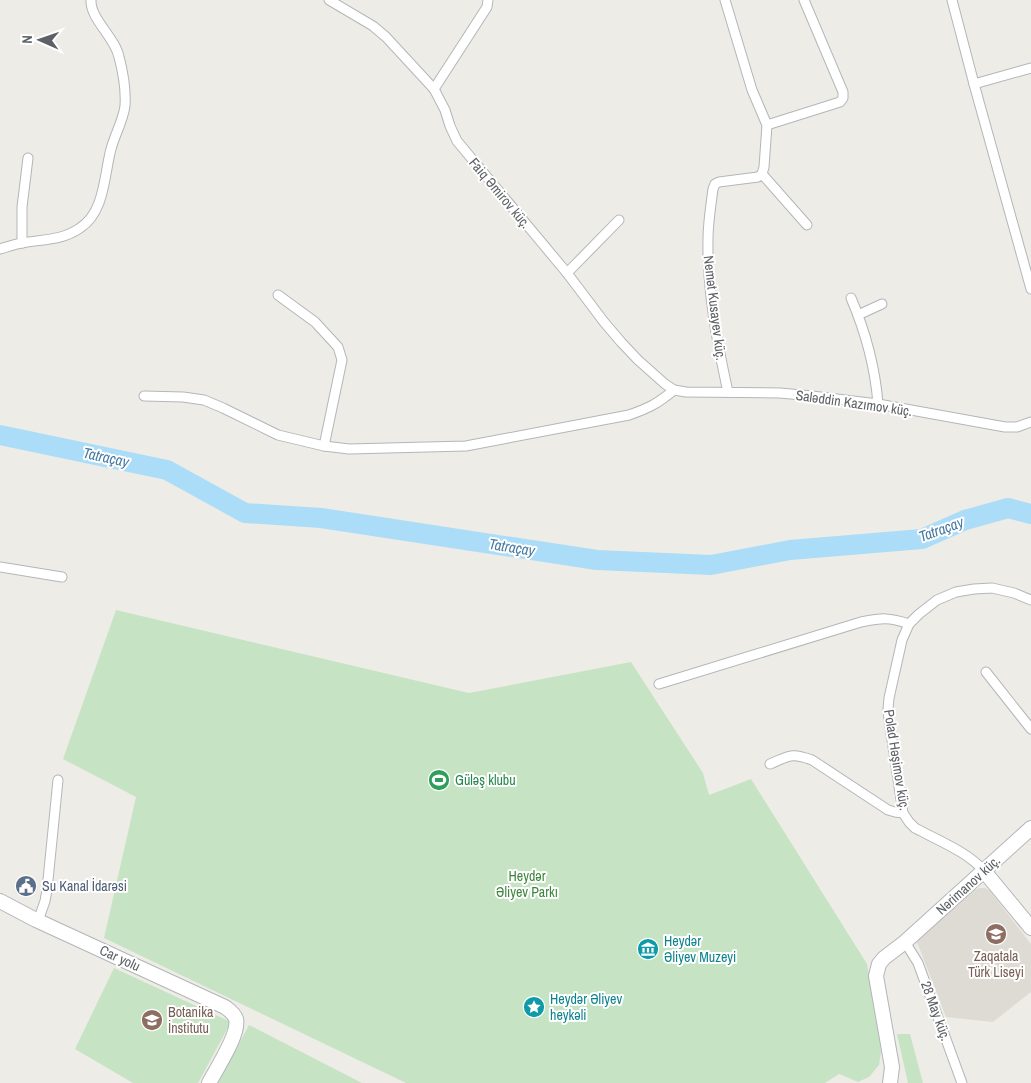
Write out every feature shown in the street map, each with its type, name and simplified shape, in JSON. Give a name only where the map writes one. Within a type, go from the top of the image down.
[{"type":"street","points":[[0,250],[22,243],[60,238],[82,228],[92,218],[102,195],[112,148],[123,118],[126,97],[117,47],[90,6],[91,0]]},
{"type":"street","name":"Faiq Əmirov küç.","points":[[329,0],[373,26],[386,37],[434,89],[445,110],[457,141],[621,342],[664,384],[674,390]]},
{"type":"street","points":[[434,89],[487,7],[488,0]]},
{"type":"street","points":[[725,0],[752,90],[767,125],[762,174],[807,225]]},
{"type":"street","points":[[767,125],[840,102],[843,98],[843,92],[804,0]]},
{"type":"street","points":[[952,0],[1031,289]]},
{"type":"street","points":[[974,84],[1031,68]]},
{"type":"street","points":[[22,243],[22,207],[28,158]]},
{"type":"street","name":"Nemət Kusayev küç.","points":[[728,392],[715,328],[708,265],[708,236],[713,189],[715,184],[719,182],[758,177],[762,174]]},
{"type":"street","points":[[566,273],[619,220]]},
{"type":"street","points":[[278,295],[315,322],[338,347],[342,360],[324,446]]},
{"type":"street","points":[[851,298],[873,361],[878,404]]},
{"type":"street","points":[[858,315],[882,304]]},
{"type":"street","points":[[144,396],[184,397],[204,400],[278,435],[324,446],[349,449],[466,446],[629,415],[658,403],[674,390]]},
{"type":"street","name":"Saləddin Kazımov küç.","points":[[674,390],[686,392],[780,393],[878,404],[1005,427],[1017,427],[1031,422]]},
{"type":"street","points":[[0,567],[62,578]]},
{"type":"street","name":"Polad Həşimov küç.","points":[[984,871],[979,864],[970,858],[915,828],[903,813],[889,720],[888,703],[891,684],[902,640],[909,624],[937,600],[956,592],[992,588],[1014,593],[1031,600]]},
{"type":"street","points":[[659,684],[862,622],[883,618],[895,619],[909,624]]},
{"type":"street","points":[[986,672],[1031,729]]},
{"type":"street","points":[[770,764],[789,756],[798,755],[812,760],[888,810],[903,813]]},
{"type":"street","points":[[38,921],[47,890],[58,780]]},
{"type":"street","name":"Nərimanov küç.","points":[[890,1083],[892,1067],[876,976],[879,964],[1031,828]]},
{"type":"street","points":[[984,871],[1031,928]]},
{"type":"street","name":"Car yolu","points":[[0,901],[38,921],[225,1007],[232,1012],[236,1019],[236,1029],[232,1041],[209,1083]]},
{"type":"street","name":"28 May küç.","points":[[905,942],[918,963],[962,1083]]},
{"type":"street","points":[[881,1083],[890,1055]]},
{"type":"shaded area","points":[[979,888],[985,888],[990,891],[1031,944],[1031,992],[993,1022],[946,1017],[917,942],[969,893]]},
{"type":"green space","name":"Heydər Əliyev Parkı","points":[[116,610],[469,693],[631,662],[703,773],[709,795],[751,779],[867,964],[880,1038],[881,1052],[879,1065],[869,1077],[858,1082],[839,1074],[825,1083],[406,1083],[104,938],[136,797],[63,759]]},
{"type":"green space","points":[[114,968],[231,1022],[198,1083],[133,1083],[75,1049]]},
{"type":"green space","points":[[249,1025],[362,1083],[218,1083]]},
{"type":"green space","points":[[897,1034],[910,1034],[923,1083],[908,1083]]},
{"type":"waterway","name":"Tatraçay","points":[[0,435],[167,470],[245,513],[321,518],[597,560],[711,565],[790,550],[922,539],[965,520],[1008,508],[1031,514]]},
{"type":"place","name":"Güləş klubu","points":[[439,780]]},
{"type":"place","name":"Su Kanal İdarəsi","points":[[26,886]]},
{"type":"place","name":"Zaqatala Türk Liseyi","points":[[996,934]]},
{"type":"place","name":"Heydər Əliyev Muzeyi","points":[[648,949]]},
{"type":"place","name":"Heydər Əliyev heykəli","points":[[534,1007]]},
{"type":"place","name":"Botanika İnstitutu","points":[[152,1020]]}]
